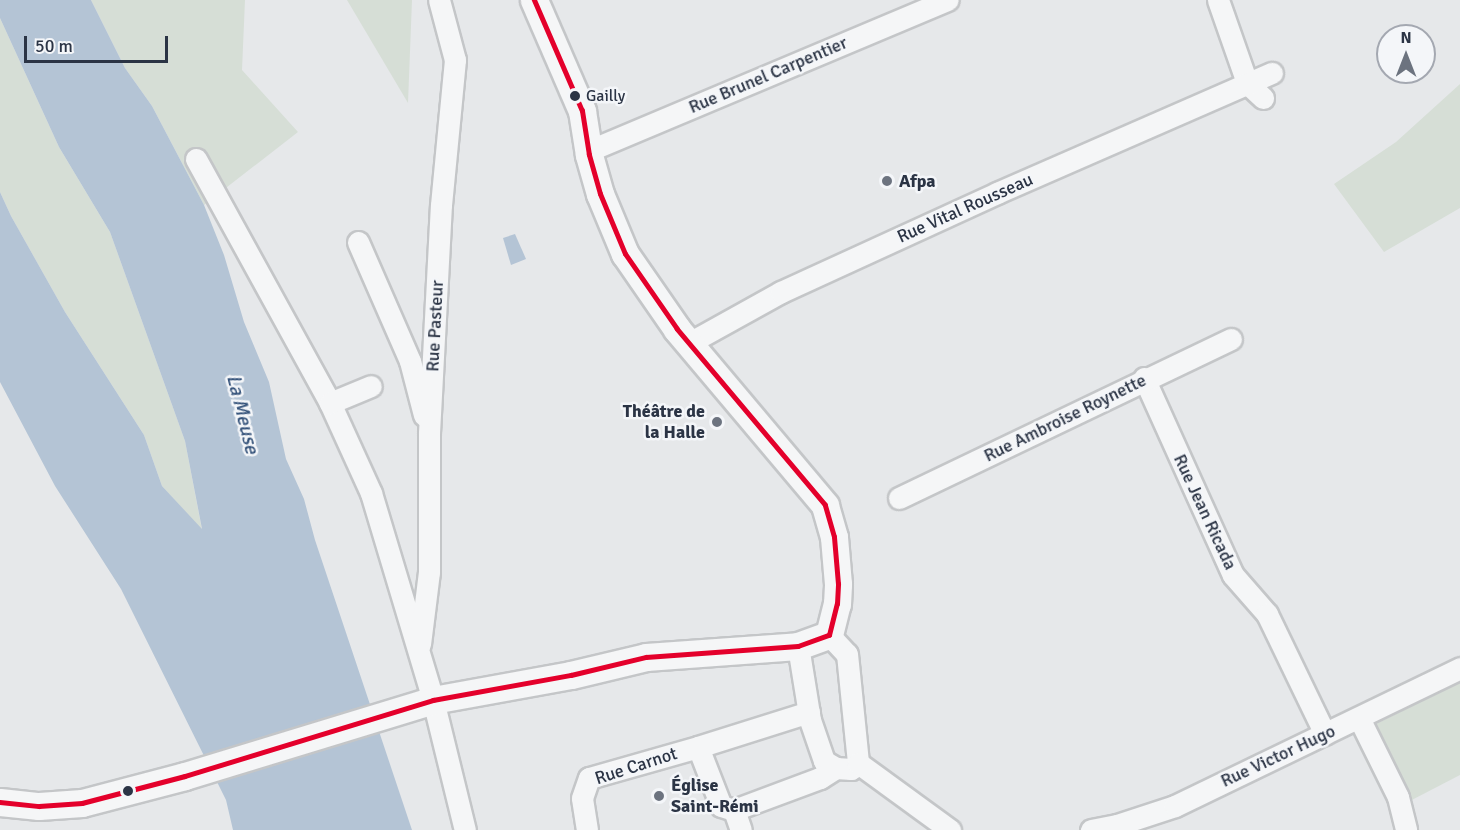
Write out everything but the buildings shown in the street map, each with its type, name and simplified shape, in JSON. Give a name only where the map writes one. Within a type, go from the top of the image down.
[{"type":"street","name":"Rue Pasteur","points":[[419,654],[429,572],[429,433],[441,205],[454,60],[439,0]]},
{"type":"street","points":[[534,0],[582,111],[588,151],[600,194],[625,254],[689,344],[825,506],[834,537],[838,584],[837,604],[815,641],[809,712],[824,761],[836,768],[851,769],[858,763]]},
{"type":"street","name":"Rue Brunel Carpentier","points":[[588,151],[948,0]]},
{"type":"street","points":[[1218,0],[1247,83],[1263,98]]},
{"type":"street","name":"Rue Vital Rousseau","points":[[689,344],[780,292],[988,197],[1272,73]]},
{"type":"street","points":[[196,159],[330,403],[371,493],[419,654],[421,703],[465,830]]},
{"type":"street","points":[[358,242],[410,361],[429,433]]},
{"type":"street","name":"Rue Ambroise Roynette","points":[[898,498],[1144,378],[1231,339]]},
{"type":"street","name":"Rue Jean Ricada","points":[[1144,378],[1233,575],[1267,614],[1325,734]]},
{"type":"street","points":[[330,403],[371,386]]},
{"type":"street","points":[[0,802],[39,806],[81,803],[185,776],[421,703],[571,675],[646,657],[815,641],[846,654],[858,763],[950,830]]},
{"type":"street","name":"Rue Victor Hugo","points":[[1091,830],[1117,825],[1174,806],[1460,668]]},
{"type":"street","points":[[809,712],[698,747],[721,806],[739,825],[836,768]]},
{"type":"street","points":[[1359,718],[1398,797],[1406,830]]},
{"type":"street","name":"Rue Carnot","points":[[587,830],[582,798],[589,778],[698,747]]},
{"type":"shaded area","points":[[91,0],[245,0],[242,70],[298,132],[204,205],[152,106],[125,68]]},
{"type":"shaded area","points":[[347,0],[412,0],[408,103]]},
{"type":"shaded area","points":[[0,18],[59,147],[110,232],[185,441],[202,530],[162,486],[144,435],[65,312],[0,192]]},
{"type":"shaded area","points":[[1460,84],[1460,208],[1384,252],[1334,184],[1396,142]]},
{"type":"shaded area","points":[[1460,682],[1460,775],[1406,803],[1370,727]]},
{"type":"water","name":"La Meuse","points":[[0,0],[91,0],[125,68],[152,106],[204,205],[224,255],[244,322],[269,382],[286,459],[304,499],[315,540],[412,830],[233,830],[226,800],[121,589],[55,486],[0,382],[0,192],[65,312],[144,435],[162,486],[202,529],[185,441],[110,232],[59,147],[0,18]]},
{"type":"water","points":[[515,234],[526,259],[511,265],[503,238]]},
{"type":"transit line","points":[[0,802],[39,806],[82,803],[185,776],[433,700],[571,675],[646,657],[798,646],[829,635],[837,604],[838,584],[834,537],[825,505],[677,329],[625,254],[600,194],[589,155],[582,111],[534,0]]},
{"type":"place","name":"Gailly","points":[[575,96]]},
{"type":"place","name":"Afpa","points":[[887,181]]},
{"type":"place","name":"Théâtre de la Halle","points":[[717,422]]},
{"type":"place","name":"Église Saint-Rémi","points":[[659,796]]}]
